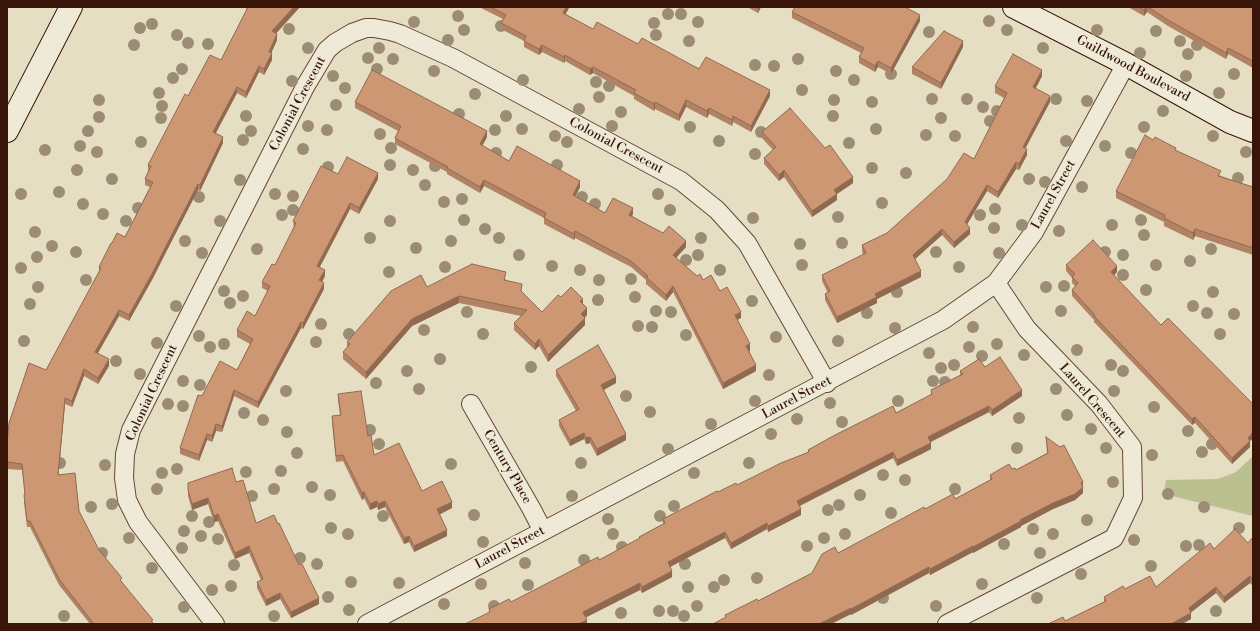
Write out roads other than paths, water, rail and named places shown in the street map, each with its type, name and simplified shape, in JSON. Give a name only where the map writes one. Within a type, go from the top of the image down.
[{"type":"street","points":[[7,131],[71,7]]},
{"type":"street","name":"Guildwood Boulevard","points":[[1014,7],[1126,64],[1230,122],[1253,131]]},
{"type":"street","name":"Colonial Crescent","points":[[215,624],[138,522],[128,500],[124,478],[125,454],[131,430],[306,85],[327,50],[343,37],[352,33],[366,28],[390,31],[453,58],[681,181],[717,210],[747,243],[826,383]]},
{"type":"street","name":"Laurel Street","points":[[367,624],[943,320],[996,283],[1034,232],[1126,64]]},
{"type":"street","name":"Laurel Crescent","points":[[947,624],[1114,538],[1133,498],[1132,447],[1099,404],[1027,329],[996,283]]},
{"type":"street","name":"Century Place","points":[[471,404],[543,531]]}]
